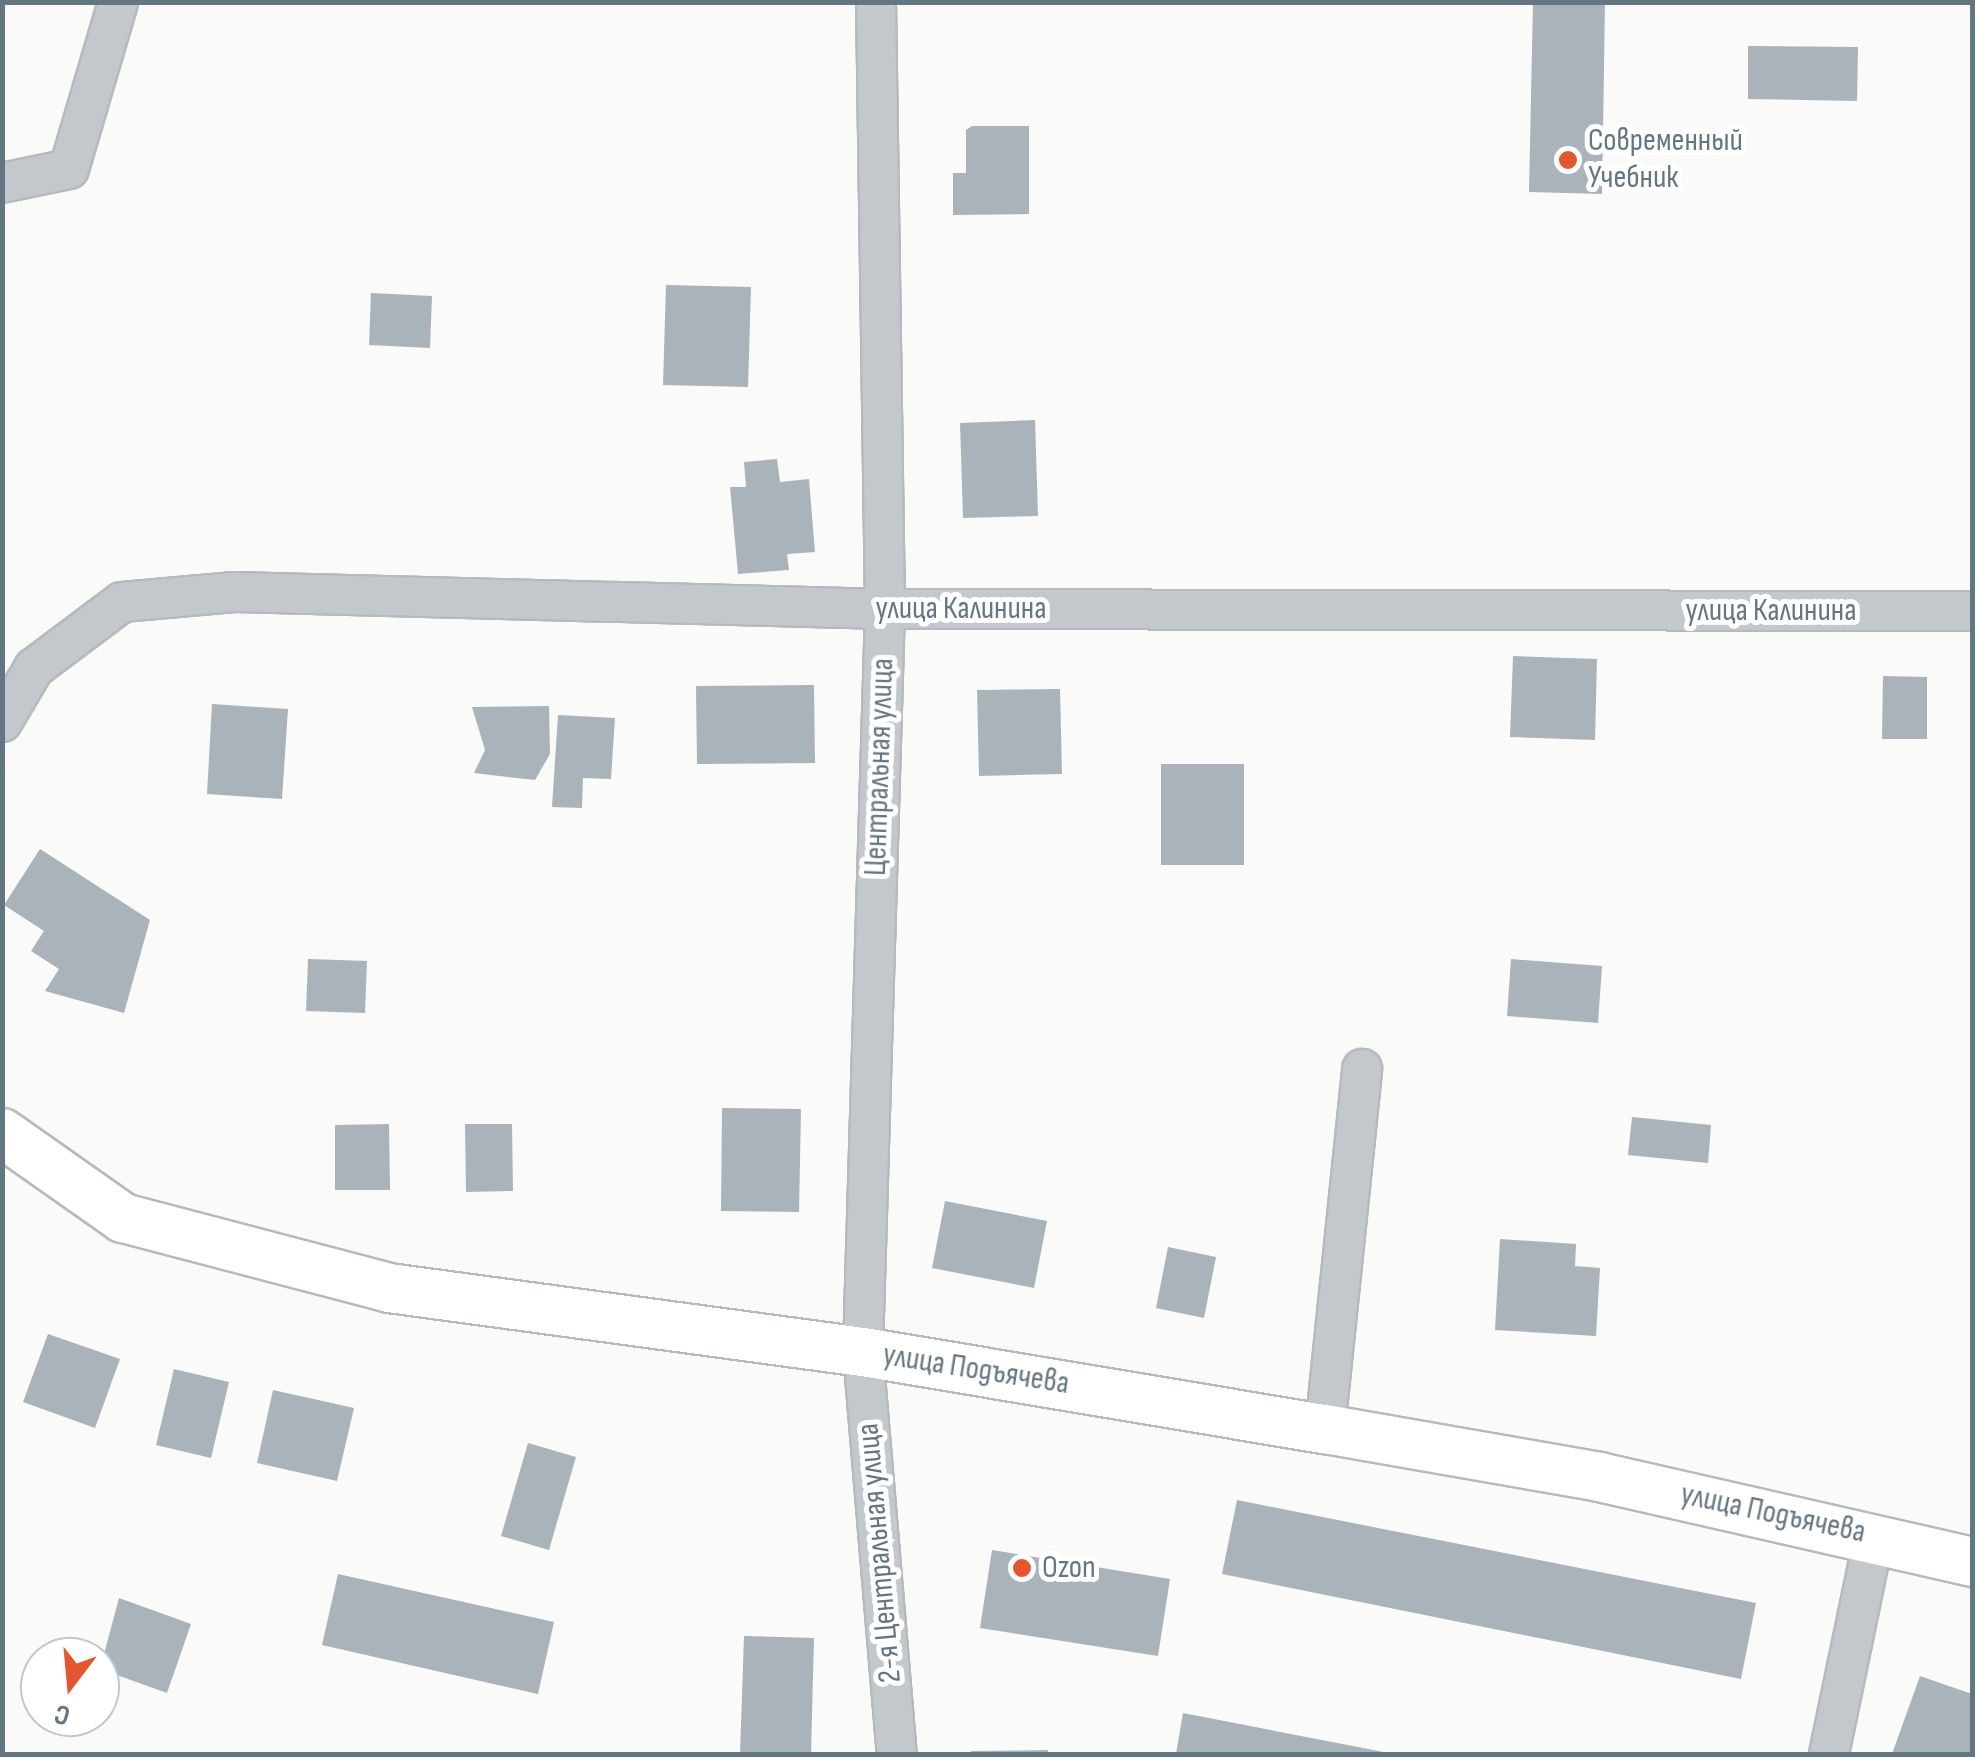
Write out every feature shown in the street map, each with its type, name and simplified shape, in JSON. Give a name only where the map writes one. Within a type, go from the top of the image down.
[{"type":"main road","name":"улица Подъячева","points":[[2,1134],[123,1218],[389,1288],[863,1352],[1325,1428],[1599,1476],[1874,1536],[1972,1562]]},
{"type":"street","points":[[2,182],[69,169],[118,2]]},
{"type":"street","name":"Центральная улица","points":[[863,1352],[885,609],[876,2]]},
{"type":"street","name":"улица Калинина","points":[[2,722],[34,668],[122,602],[235,592],[885,609],[1972,611]]},
{"type":"street","points":[[1325,1428],[1362,1068]]},
{"type":"street","name":"2-я Центральная улица","points":[[863,1352],[897,1754]]},
{"type":"street","points":[[1829,1754],[1874,1536]]},
{"type":"building","points":[[1533,2],[1605,2],[1602,194],[1529,192]]},
{"type":"building","points":[[1748,46],[1858,47],[1857,101],[1748,99]]},
{"type":"building","points":[[972,126],[1029,126],[1029,214],[953,215],[953,173],[966,173],[966,130]]},
{"type":"building","points":[[666,285],[751,287],[748,387],[663,385]]},
{"type":"building","points":[[371,293],[432,296],[430,348],[369,345]]},
{"type":"building","points":[[1035,420],[1038,516],[963,518],[960,423]]},
{"type":"building","points":[[777,459],[780,482],[809,479],[815,552],[787,554],[789,570],[738,574],[730,487],[746,487],[744,462]]},
{"type":"building","points":[[1513,656],[1597,659],[1595,740],[1510,737]]},
{"type":"building","points":[[1883,676],[1927,677],[1927,739],[1882,739]]},
{"type":"building","points":[[814,685],[815,763],[697,764],[696,686]]},
{"type":"building","points":[[1060,689],[1062,774],[979,776],[977,690]]},
{"type":"building","points":[[212,704],[288,709],[282,799],[207,794]]},
{"type":"building","points":[[549,706],[550,754],[535,780],[474,773],[485,750],[472,707]]},
{"type":"building","points":[[558,715],[615,718],[611,779],[583,778],[582,808],[552,807]]},
{"type":"building","points":[[1161,764],[1244,764],[1244,865],[1161,865]]},
{"type":"building","points":[[40,849],[150,920],[124,1013],[45,991],[59,969],[31,951],[44,931],[4,905]]},
{"type":"building","points":[[308,959],[367,961],[365,1013],[306,1011]]},
{"type":"building","points":[[1511,959],[1602,966],[1598,1023],[1507,1016]]},
{"type":"building","points":[[722,1108],[801,1109],[799,1212],[721,1211]]},
{"type":"building","points":[[1632,1117],[1711,1125],[1708,1163],[1628,1155]]},
{"type":"building","points":[[389,1124],[390,1190],[335,1190],[335,1125]]},
{"type":"building","points":[[465,1124],[512,1124],[513,1191],[466,1192]]},
{"type":"building","points":[[945,1201],[1047,1221],[1034,1288],[932,1268]]},
{"type":"building","points":[[1500,1239],[1576,1244],[1575,1266],[1600,1268],[1596,1336],[1495,1330]]},
{"type":"building","points":[[1168,1247],[1216,1257],[1204,1318],[1156,1308]]},
{"type":"building","points":[[48,1334],[120,1359],[95,1428],[23,1402]]},
{"type":"building","points":[[174,1369],[229,1382],[211,1458],[156,1445]]},
{"type":"building","points":[[273,1390],[354,1408],[337,1481],[257,1463]]},
{"type":"building","points":[[528,1443],[576,1457],[549,1550],[501,1536]]},
{"type":"building","points":[[1237,1500],[1756,1603],[1741,1679],[1222,1574]]},
{"type":"building","points":[[992,1550],[1170,1579],[1158,1656],[980,1628]]},
{"type":"building","points":[[338,1574],[554,1622],[538,1694],[322,1645]]},
{"type":"building","points":[[119,1598],[191,1624],[167,1693],[120,1676],[120,1637],[109,1637]]},
{"type":"building","points":[[744,1636],[814,1638],[811,1754],[740,1754]]},
{"type":"building","points":[[1920,1676],[1972,1694],[1972,1754],[1892,1754]]},
{"type":"building","points":[[1183,1713],[1389,1753],[1389,1754],[1176,1754]]},
{"type":"building","points":[[1048,1750],[1048,1754],[971,1754],[971,1751]]},
{"type":"place","name":"Современный Учебник","points":[[1568,160]]},
{"type":"place","name":"Ozon","points":[[1022,1568]]}]
